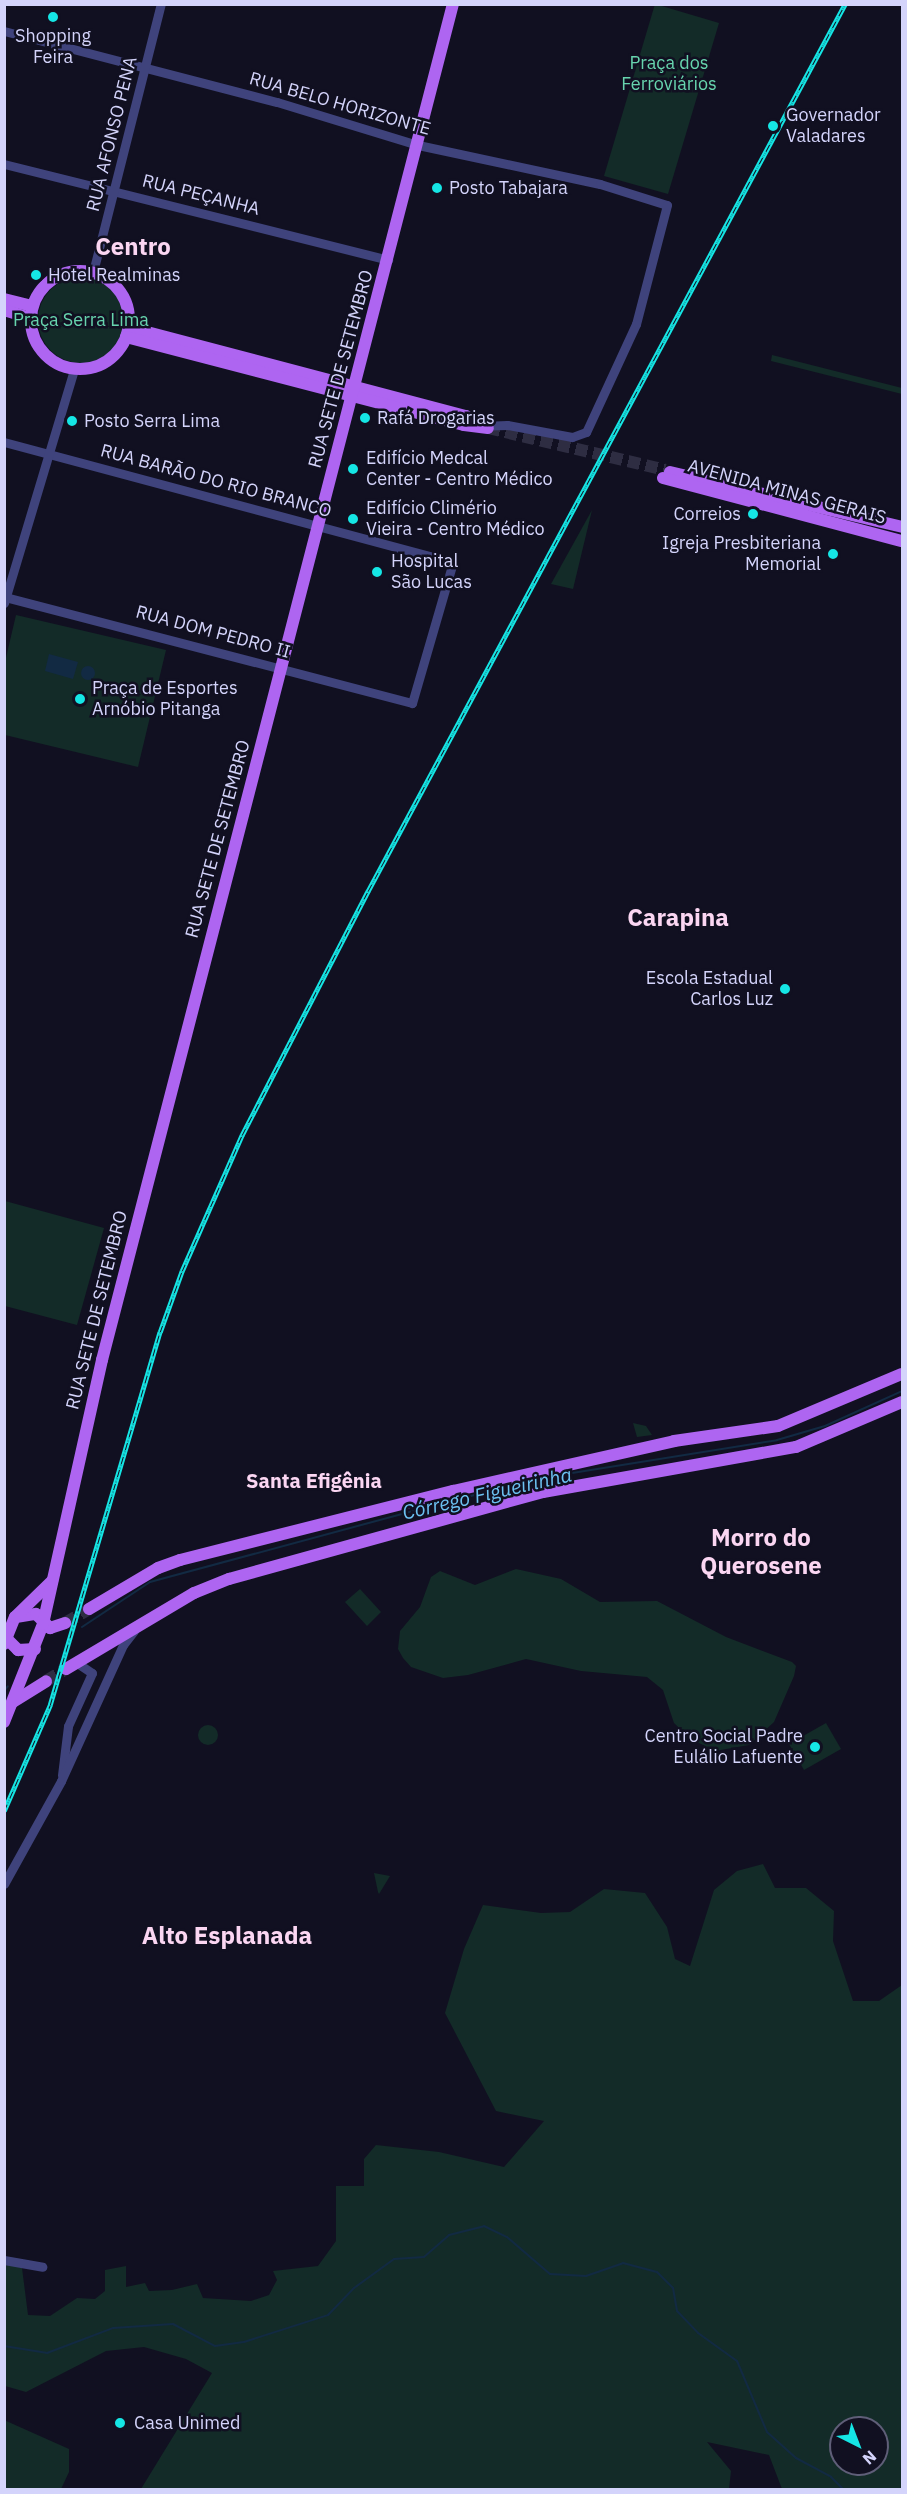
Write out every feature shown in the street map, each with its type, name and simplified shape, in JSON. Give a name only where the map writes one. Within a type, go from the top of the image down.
[{"type":"main road","name":"RUA SETE DE SETEMBRO","points":[[4,1722],[43,1624],[102,1360],[317,525],[355,392],[453,4]]},
{"type":"main road","points":[[68,272],[93,272],[116,286],[124,297],[127,332],[106,362],[74,369],[47,357],[38,346],[31,312],[46,284],[56,277],[68,272]]},
{"type":"main road","points":[[4,298],[31,312]]},
{"type":"main road","points":[[4,310],[31,312]]},
{"type":"main road","points":[[127,332],[485,427]]},
{"type":"main road","name":"AVENIDA MINAS GERAIS","points":[[903,527],[664,474],[903,541]]},
{"type":"main road","points":[[89,1609],[169,1564],[453,1491],[674,1441],[778,1426],[903,1374]]},
{"type":"main road","points":[[72,1666],[194,1593],[229,1579],[458,1514],[664,1468],[796,1447],[903,1402]]},
{"type":"main road","points":[[453,1491],[458,1514]]},
{"type":"main road","points":[[34,1649],[18,1650],[6,1642],[15,1617],[53,1580]]},
{"type":"main road","points":[[15,1617],[30,1612],[43,1624],[53,1628],[65,1623]]},
{"type":"main road","points":[[13,1702],[46,1681]]},
{"type":"street","name":"RUA AFONSO PENA","points":[[93,272],[161,4]]},
{"type":"street","name":"RUA BELO HORIZONTE","points":[[4,31],[418,145],[600,184],[667,205],[636,324],[586,432],[572,437],[507,425],[485,427]]},
{"type":"street","name":"RUA PEÇANHA","points":[[4,164],[388,260]]},
{"type":"street","points":[[5,599],[74,369]]},
{"type":"street","name":"RUA BARÃO DO RIO BRANCO","points":[[4,442],[453,562],[412,703]]},
{"type":"street","name":"RUA DOM PEDRO II","points":[[5,599],[281,667],[412,703]]},
{"type":"street","points":[[4,1884],[61,1781],[123,1645],[139,1625]]},
{"type":"street","points":[[61,1781],[68,1725],[91,1681],[89,1667],[72,1666]]},
{"type":"street","points":[[4,2260],[42,2267]]},
{"type":"green space","name":"Praça dos Ferroviários","points":[[655,4],[719,23],[668,194],[604,176]]},
{"type":"green space","name":"Praça Serra Lima","points":[[81,277],[105,284],[117,296],[124,320],[117,344],[105,356],[81,363],[57,356],[45,344],[38,320],[45,296],[57,284]]},
{"type":"green space","points":[[772,355],[902,388],[902,394],[771,361]]},
{"type":"green space","points":[[592,510],[573,589],[551,584]]},
{"type":"green space","name":"Praça de Esportes Arnóbio Pitanga","points":[[16,615],[166,650],[138,767],[5,735],[5,662]]},
{"type":"green space","points":[[5,1201],[104,1228],[77,1325],[5,1306]]},
{"type":"green space","points":[[633,1423],[646,1426],[652,1435],[637,1437]]},
{"type":"green space","points":[[516,1569],[561,1579],[600,1602],[657,1601],[726,1637],[792,1662],[796,1666],[794,1676],[774,1722],[749,1745],[715,1751],[691,1739],[674,1723],[663,1690],[647,1677],[581,1671],[526,1659],[468,1675],[443,1678],[411,1667],[403,1658],[398,1649],[400,1631],[420,1607],[431,1577],[440,1571],[475,1585]]},
{"type":"green space","points":[[360,1589],[381,1612],[367,1626],[345,1602]]},
{"type":"green space","name":"Centro Social Padre Eulálio Lafuente","points":[[826,1723],[841,1749],[804,1770],[789,1744]]},
{"type":"green space","points":[[208,1725],[215,1728],[218,1735],[215,1742],[208,1745],[201,1742],[198,1735],[201,1728]]},
{"type":"green space","points":[[763,1864],[775,1888],[806,1888],[834,1911],[833,1941],[853,2001],[879,2001],[902,1985],[902,2489],[782,2489],[769,2455],[707,2442],[731,2471],[729,2489],[141,2489],[212,2373],[186,2359],[144,2347],[106,2351],[26,2392],[5,2386],[4,2263],[22,2268],[28,2315],[50,2316],[77,2298],[95,2299],[105,2291],[105,2270],[126,2266],[126,2287],[145,2283],[149,2291],[172,2290],[197,2284],[203,2298],[251,2301],[269,2295],[277,2280],[273,2271],[318,2266],[336,2241],[336,2186],[364,2186],[364,2159],[376,2145],[439,2152],[504,2167],[544,2121],[496,2111],[445,2013],[464,1949],[483,1905],[541,1913],[570,1912],[604,1889],[645,1893],[667,1927],[675,1959],[690,1966],[714,1890],[737,1871]]},
{"type":"green space","points":[[374,1873],[390,1876],[379,1894],[378,1892]]},
{"type":"green space","points":[[4,2420],[69,2449],[69,2472],[61,2489],[5,2489]]},
{"type":"water","points":[[49,654],[78,662],[73,679],[45,671]]},
{"type":"water","points":[[85,666],[91,666],[95,673],[91,680],[85,680],[81,676],[81,670]]},
{"type":"waterway","name":"Córrego Figueirinha","points":[[459,1499],[541,1478],[777,1440],[825,1426],[902,1391]]},
{"type":"waterway","name":"Córrego Figueirinha","points":[[82,1627],[150,1582],[450,1501]]},
{"type":"waterway","name":"Córrego Figueirinha","points":[[4,1691],[8,1686]]},
{"type":"waterway","points":[[4,2346],[47,2353],[113,2328],[173,2324],[215,2346],[244,2342],[328,2315],[354,2288],[394,2259],[424,2257],[449,2235],[484,2226],[507,2237],[550,2274],[586,2276],[623,2263],[657,2272],[673,2288],[677,2311],[698,2333],[737,2361],[767,2432],[796,2458],[831,2477],[844,2490]]},
{"type":"tunnel","points":[[488,428],[665,470]]},
{"type":"tunnel","points":[[65,1623],[89,1609]]},
{"type":"tunnel","points":[[46,1681],[66,1669]]},
{"type":"railway","points":[[4,1811],[50,1705],[160,1332],[182,1271],[242,1135],[368,891],[845,4]]},
{"type":"place","name":"Shopping Feira","points":[[53,17]]},
{"type":"place","name":"Governador Valadares","points":[[773,126]]},
{"type":"place","name":"Posto Tabajara","points":[[437,188]]},
{"type":"place","name":"Hotel Realminas","points":[[36,275]]},
{"type":"place","name":"Rafá Drogarias","points":[[365,418]]},
{"type":"place","name":"Posto Serra Lima","points":[[72,421]]},
{"type":"place","name":"Edifício Medcal Center - Centro Médico","points":[[353,469]]},
{"type":"place","name":"Correios","points":[[753,514]]},
{"type":"place","name":"Edifício Climério Vieira - Centro Médico","points":[[353,519]]},
{"type":"place","name":"Igreja Presbiteriana Memorial","points":[[833,554]]},
{"type":"place","name":"Hospital São Lucas","points":[[377,572]]},
{"type":"place","name":"Praça de Esportes Arnóbio Pitanga","points":[[80,699]]},
{"type":"place","name":"Escola Estadual Carlos Luz","points":[[785,989]]},
{"type":"place","name":"Centro Social Padre Eulálio Lafuente","points":[[815,1747]]},
{"type":"place","name":"Casa Unimed","points":[[120,2423]]},
{"type":"district","name":"Centro","points":[[133,247]]},
{"type":"district","name":"Carapina","points":[[678,918]]},
{"type":"district","name":"Santa Efigênia","points":[[314,1480]]},
{"type":"district","name":"Morro do Querosene","points":[[761,1552]]},
{"type":"district","name":"Alto Esplanada","points":[[227,1936]]}]
